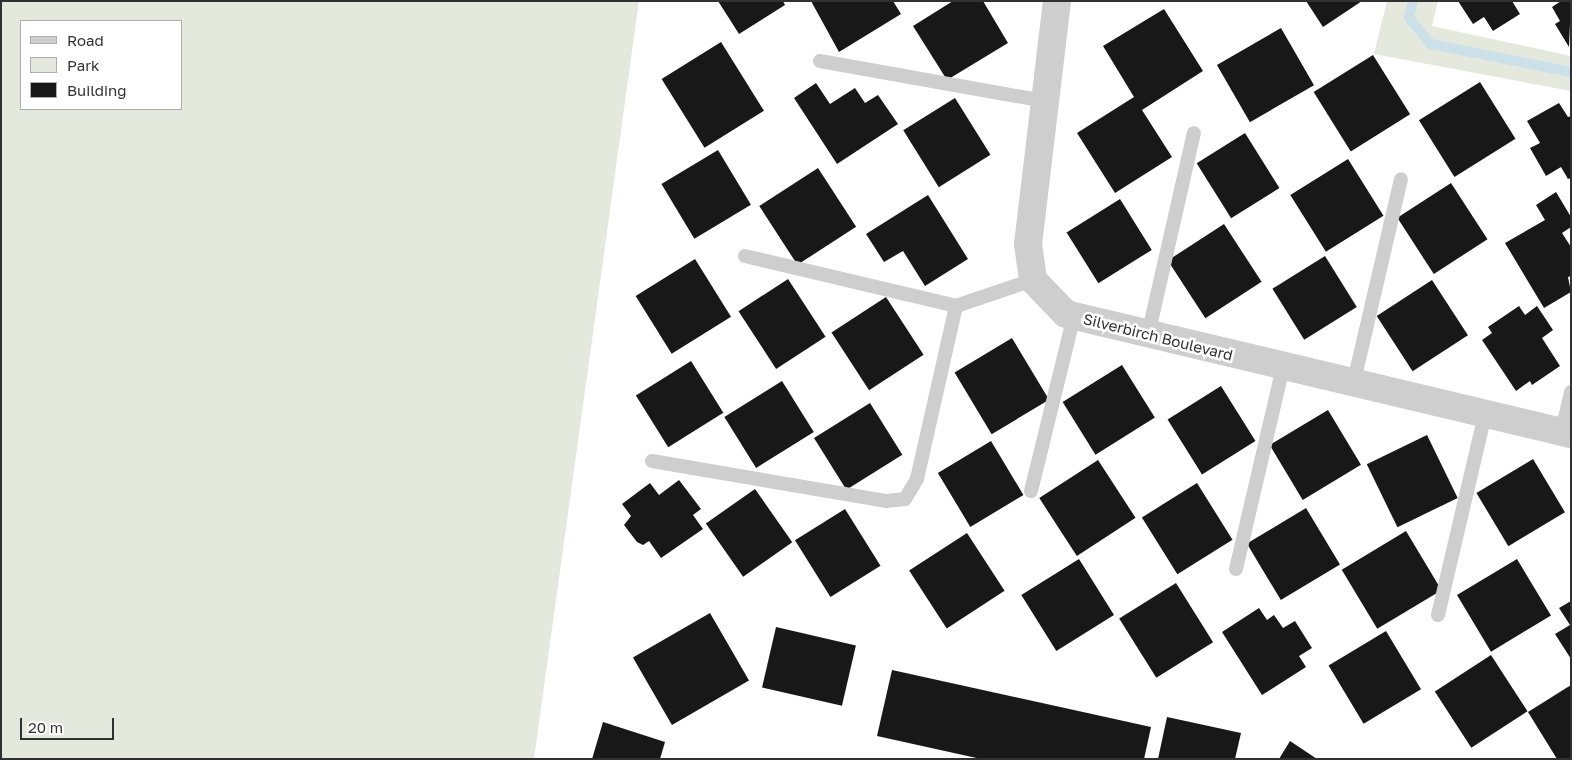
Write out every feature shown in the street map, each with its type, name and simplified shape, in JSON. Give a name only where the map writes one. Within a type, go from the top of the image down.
[{"type":"street","points":[[1033,280],[1028,244],[1057,1]]},
{"type":"street","name":"Silverbirch Boulevard","points":[[1033,280],[1066,314],[1283,367],[1354,381],[1566,433]]},
{"type":"lane","points":[[820,61],[1045,101]]},
{"type":"lane","points":[[1148,335],[1194,132]]},
{"type":"lane","points":[[1354,381],[1401,179]]},
{"type":"lane","points":[[745,256],[956,306],[1033,280]]},
{"type":"lane","points":[[652,462],[886,501],[905,499],[917,479],[956,306]]},
{"type":"lane","points":[[1031,491],[1074,316]]},
{"type":"lane","points":[[1236,569],[1283,367]]},
{"type":"lane","points":[[1566,433],[1571,392]]},
{"type":"lane","points":[[1438,615],[1484,414]]},
{"type":"green space","points":[[1,1],[639,1],[534,759],[1,759]]},
{"type":"green space","points":[[1387,1],[1438,1],[1432,26],[1571,56],[1571,91],[1374,54]]},
{"type":"building","points":[[718,1],[783,1],[785,5],[739,34]]},
{"type":"building","points":[[811,1],[893,1],[901,14],[839,52]]},
{"type":"building","points":[[953,1],[983,1],[1008,43],[947,80],[913,26]]},
{"type":"building","points":[[1306,1],[1362,1],[1323,27]]},
{"type":"building","points":[[1458,1],[1512,1],[1520,14],[1493,31],[1484,17],[1473,24]]},
{"type":"building","points":[[1561,1],[1571,1],[1569,47],[1555,24],[1560,21],[1552,7]]},
{"type":"building","points":[[1164,9],[1203,71],[1142,110],[1172,157],[1115,193],[1077,133],[1134,97],[1103,46]]},
{"type":"building","points":[[1281,28],[1314,85],[1250,122],[1217,65]]},
{"type":"building","points":[[721,42],[764,111],[705,148],[662,79]]},
{"type":"building","points":[[1373,55],[1410,114],[1351,151],[1314,92]]},
{"type":"building","points":[[1480,82],[1516,139],[1454,177],[1419,120]]},
{"type":"building","points":[[816,83],[830,104],[855,88],[865,103],[878,95],[898,124],[837,164],[794,98]]},
{"type":"building","points":[[955,98],[991,155],[939,187],[903,130]]},
{"type":"building","points":[[1559,103],[1568,117],[1571,116],[1571,178],[1568,179],[1561,167],[1546,176],[1530,148],[1540,143],[1527,121]]},
{"type":"building","points":[[1245,133],[1279,188],[1231,218],[1197,163]]},
{"type":"building","points":[[718,150],[751,205],[694,239],[661,184]]},
{"type":"building","points":[[1348,159],[1384,216],[1326,252],[1290,195]]},
{"type":"building","points":[[818,168],[856,227],[797,265],[759,206]]},
{"type":"building","points":[[1451,183],[1487,239],[1434,274],[1397,218]]},
{"type":"building","points":[[1556,192],[1571,217],[1571,227],[1562,233],[1571,247],[1571,276],[1568,277],[1571,292],[1544,308],[1505,243],[1545,220],[1536,205]]},
{"type":"building","points":[[928,195],[968,259],[925,286],[903,251],[884,262],[866,234]]},
{"type":"building","points":[[1120,199],[1152,250],[1098,283],[1067,232]]},
{"type":"building","points":[[1224,224],[1262,282],[1205,318],[1168,260]]},
{"type":"building","points":[[1325,256],[1357,307],[1304,340],[1272,289]]},
{"type":"building","points":[[695,259],[731,317],[672,354],[636,296]]},
{"type":"building","points":[[788,279],[826,337],[776,369],[739,311]]},
{"type":"building","points":[[1432,280],[1468,335],[1413,371],[1377,316]]},
{"type":"building","points":[[886,297],[924,355],[869,390],[831,332]]},
{"type":"building","points":[[1519,306],[1525,315],[1537,306],[1553,330],[1542,338],[1560,366],[1532,385],[1530,381],[1516,391],[1482,340],[1492,333],[1488,327]]},
{"type":"building","points":[[1012,338],[1049,400],[992,434],[955,373]]},
{"type":"building","points":[[691,361],[723,413],[668,447],[636,395]]},
{"type":"building","points":[[1122,365],[1155,418],[1095,455],[1063,402]]},
{"type":"building","points":[[782,381],[814,432],[756,468],[724,417]]},
{"type":"building","points":[[1221,386],[1255,441],[1202,475],[1168,419]]},
{"type":"building","points":[[870,403],[902,455],[846,490],[814,438]]},
{"type":"building","points":[[1328,410],[1361,465],[1303,500],[1270,445]]},
{"type":"building","points":[[1427,435],[1458,498],[1397,527],[1367,464]]},
{"type":"building","points":[[991,441],[1023,495],[970,527],[938,473]]},
{"type":"building","points":[[1533,459],[1565,512],[1508,546],[1476,493]]},
{"type":"building","points":[[1098,460],[1136,518],[1077,556],[1039,498]]},
{"type":"building","points":[[679,480],[701,509],[693,515],[703,529],[661,558],[649,541],[643,545],[637,542],[624,525],[631,516],[622,504],[650,483],[659,495]]},
{"type":"building","points":[[1197,483],[1233,540],[1177,574],[1142,517]]},
{"type":"building","points":[[755,489],[792,542],[743,577],[706,523]]},
{"type":"building","points":[[1306,508],[1340,565],[1281,600],[1247,544]]},
{"type":"building","points":[[845,509],[881,566],[830,597],[795,540]]},
{"type":"building","points":[[1406,531],[1442,590],[1377,629],[1342,570]]},
{"type":"building","points":[[967,533],[1005,591],[947,628],[909,571]]},
{"type":"building","points":[[1079,559],[1114,615],[1056,651],[1021,595]]},
{"type":"building","points":[[1517,559],[1551,616],[1491,652],[1457,595]]},
{"type":"building","points":[[1176,583],[1213,642],[1156,678],[1119,619]]},
{"type":"building","points":[[1571,601],[1571,659],[1555,634],[1570,625],[1559,608]]},
{"type":"building","points":[[1259,608],[1267,620],[1274,615],[1283,628],[1295,621],[1312,648],[1299,656],[1306,667],[1262,695],[1222,632]]},
{"type":"building","points":[[710,613],[749,681],[672,725],[633,658]]},
{"type":"building","points":[[776,627],[856,645],[842,706],[762,687]]},
{"type":"building","points":[[1386,631],[1421,689],[1364,724],[1329,666]]},
{"type":"building","points":[[1491,655],[1527,711],[1471,748],[1435,691]]},
{"type":"building","points":[[892,670],[1151,727],[1144,759],[981,759],[877,736]]},
{"type":"building","points":[[1571,685],[1571,759],[1557,759],[1528,712]]},
{"type":"building","points":[[1167,717],[1241,733],[1235,759],[1158,759]]},
{"type":"building","points":[[603,722],[665,742],[660,759],[592,759]]},
{"type":"building","points":[[1290,741],[1317,759],[1279,759]]},
{"type":"waterway","points":[[1413,1],[1409,18],[1431,44],[1571,72]]}]
